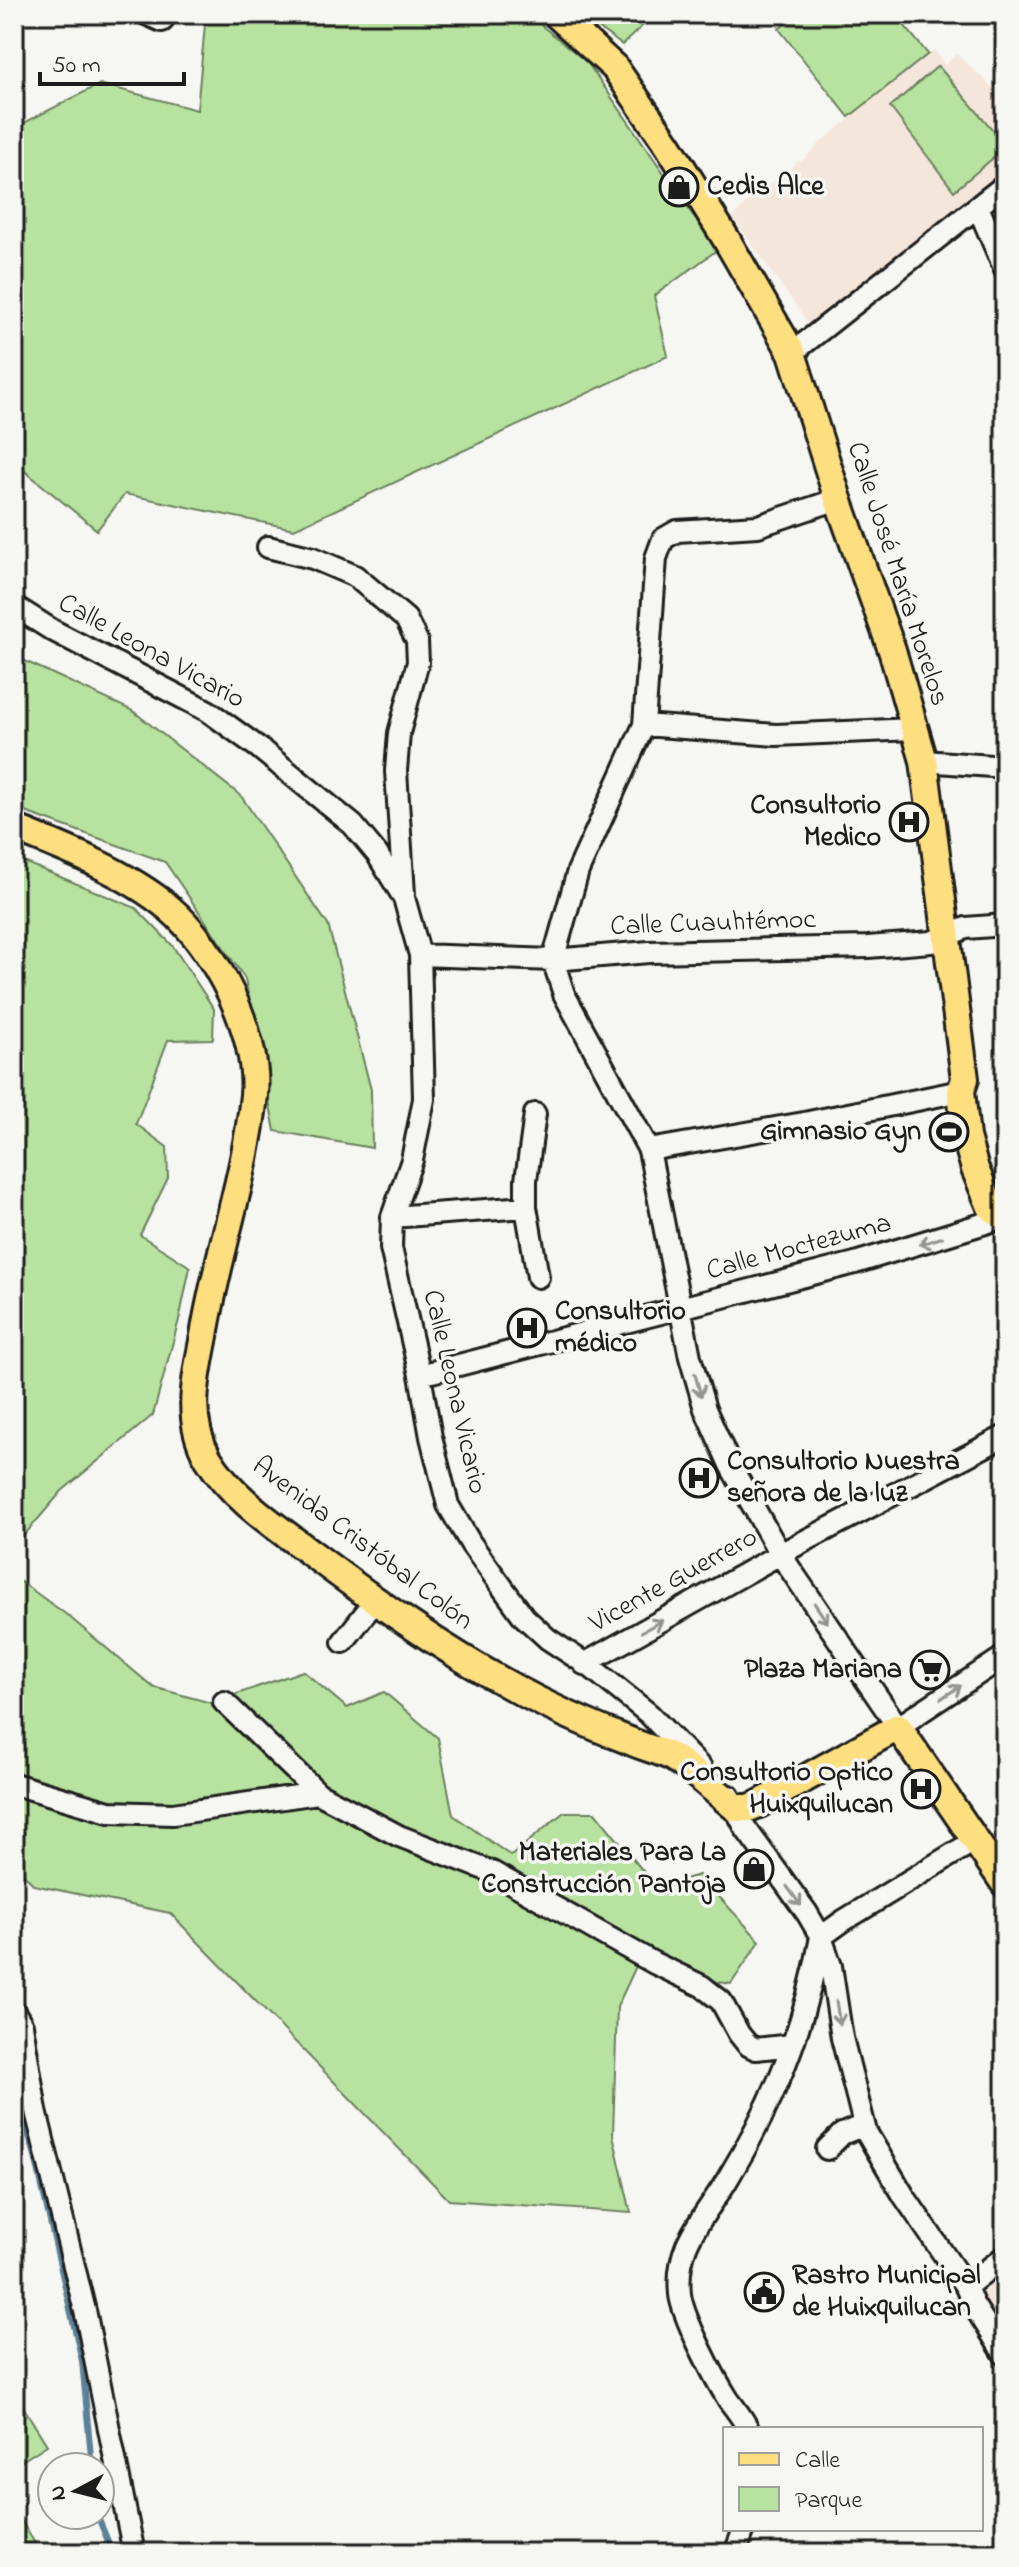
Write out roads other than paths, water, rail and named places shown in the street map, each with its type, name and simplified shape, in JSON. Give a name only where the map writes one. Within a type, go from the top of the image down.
[{"type":"main road","name":"Calle José María Morelos","points":[[556,14],[615,68],[709,211],[792,353],[838,499],[892,650],[924,761],[965,1079],[961,1091],[966,1137],[991,1207],[1005,1217]]},
{"type":"main road","name":"Avenida Cristóbal Colón","points":[[14,828],[64,848],[137,886],[171,909],[203,948],[232,992],[244,1025],[255,1092],[208,1311],[193,1409],[197,1435],[222,1479],[301,1546],[442,1646],[511,1686],[572,1716],[671,1757],[736,1808]]},
{"type":"main road","points":[[736,1808],[759,1804],[898,1727],[1005,1884]]},
{"type":"street","points":[[792,353],[1005,185]]},
{"type":"street","points":[[978,207],[1005,270]]},
{"type":"street","points":[[838,499],[758,526],[677,531],[663,539],[656,558],[644,725],[578,871],[553,960],[564,994],[649,1150],[690,1357],[705,1409],[730,1465],[780,1554],[898,1727],[1005,1656]]},
{"type":"street","points":[[268,547],[313,558],[355,576],[406,619],[417,641],[418,662],[399,733],[396,771],[404,898]]},
{"type":"street","name":"Calle Leona Vicario","points":[[14,606],[52,630],[208,711],[259,748],[353,825],[377,854],[404,898],[420,955],[424,1099],[412,1160],[392,1217],[391,1248],[448,1505],[471,1544],[524,1617],[548,1639],[592,1668],[649,1714],[730,1797],[746,1829],[807,1913],[821,1937],[831,1966],[842,2038],[864,2125],[904,2196],[966,2287],[1005,2355]]},
{"type":"street","points":[[644,725],[776,735],[914,729]]},
{"type":"street","points":[[924,761],[1005,767]]},
{"type":"street","name":"Calle Cuauhtémoc","points":[[420,955],[553,960],[664,952],[868,947],[931,942],[966,928],[1005,925]]},
{"type":"street","points":[[649,1150],[961,1091]]},
{"type":"street","points":[[535,1114],[526,1180],[526,1207],[538,1277]]},
{"type":"street","points":[[392,1217],[526,1207]]},
{"type":"street","name":"Calle Moctezuma","points":[[420,1375],[681,1309],[914,1246],[1005,1217]]},
{"type":"street","name":"Vicente Guerrero","points":[[584,1664],[780,1554],[1005,1436]]},
{"type":"street","points":[[343,1642],[375,1601]]},
{"type":"street","points":[[224,1702],[318,1793],[399,1836],[492,1872],[654,1963],[702,1986],[721,2001],[748,2045],[756,2049],[792,2045]]},
{"type":"street","points":[[14,1784],[109,1812],[173,1814],[318,1793]]},
{"type":"street","points":[[747,2427],[726,2397],[686,2317],[680,2297],[684,2248],[690,2233],[727,2181],[780,2077],[810,1992],[821,1937],[974,1841]]},
{"type":"street","points":[[14,2011],[22,2025],[36,2111],[86,2315],[134,2553]]},
{"type":"street","points":[[827,2149],[842,2134],[864,2125]]},
{"type":"street","points":[[966,2287],[1005,2256]]},
{"type":"street","points":[[735,2553],[743,2531]]},
{"type":"waterway","points":[[14,2089],[34,2152],[82,2361],[90,2451]]},
{"type":"waterway","points":[[104,2531],[113,2553]]},
{"type":"place","name":"Cedis Alce","points":[[679,187]]},
{"type":"place","name":"Consultorio Medico","points":[[909,822]]},
{"type":"place","name":"Gimnasio Gyn","points":[[949,1132]]},
{"type":"place","name":"Consultorio médico","points":[[527,1328]]},
{"type":"place","name":"Consultorio Nuestra señora de la luz","points":[[699,1478]]},
{"type":"place","name":"Plaza Mariana","points":[[930,1670]]},
{"type":"place","name":"Consultorio Optico Huixquilucan","points":[[921,1789]]},
{"type":"place","name":"Materiales Para La Construcción Pantoja","points":[[754,1869]]},
{"type":"place","name":"Rastro Municipal de Huixquilucan","points":[[764,2292]]}]
